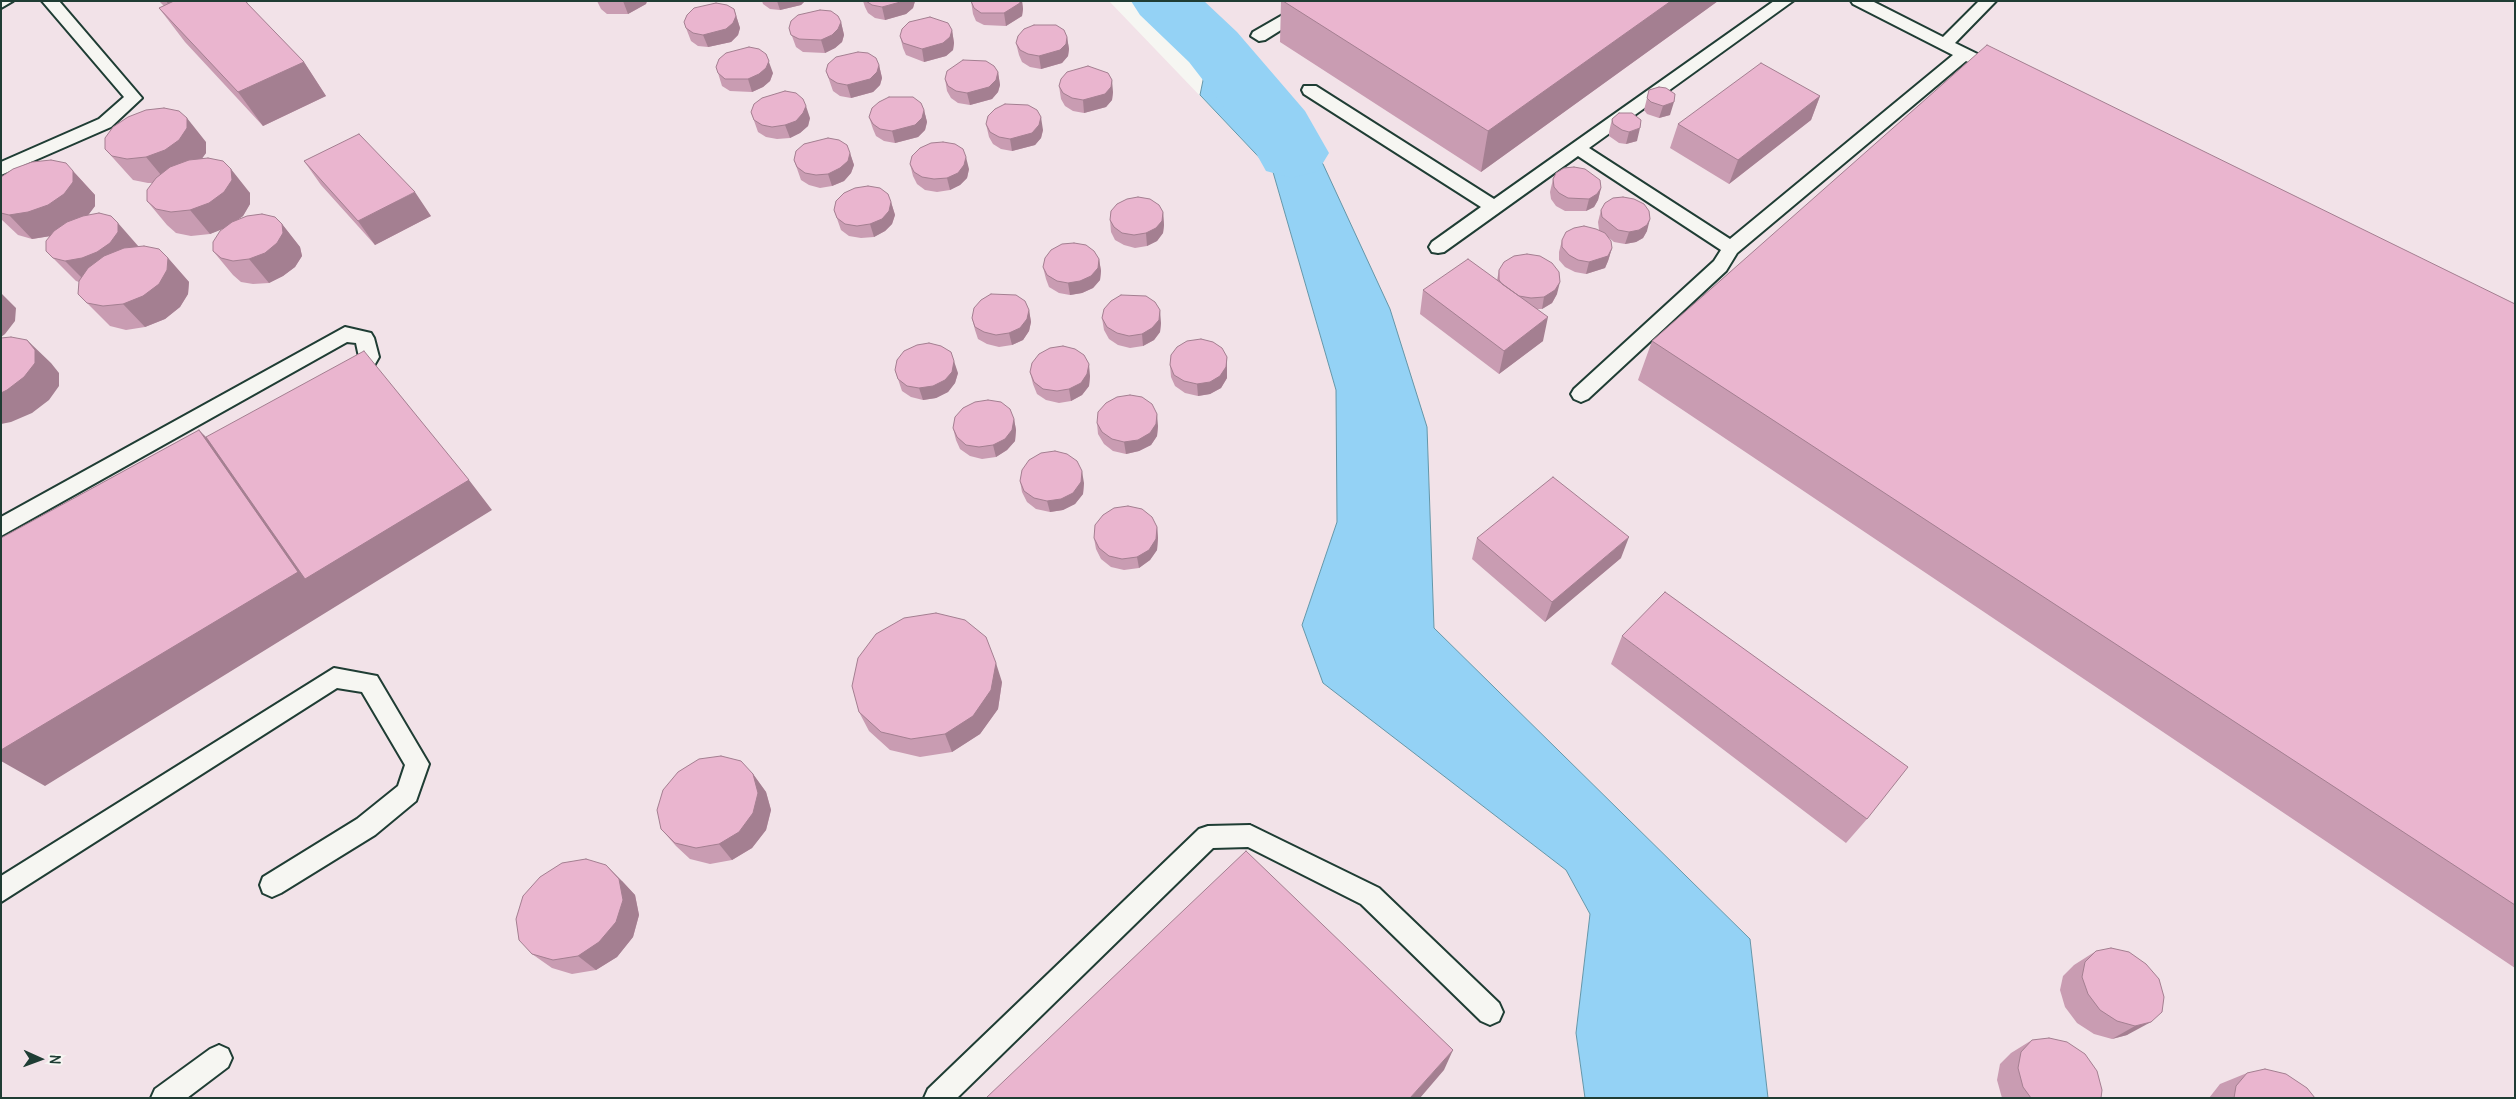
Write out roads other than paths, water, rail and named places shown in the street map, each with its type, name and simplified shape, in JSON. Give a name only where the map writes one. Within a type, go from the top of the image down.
[{"type":"lane","points":[[1,3],[5,1]]},
{"type":"lane","points":[[1,169],[105,123],[134,98],[50,1]]},
{"type":"lane","points":[[1259,36],[1319,1]]},
{"type":"lane","points":[[1438,246],[1785,1]]},
{"type":"lane","points":[[1859,1],[2017,80]]},
{"type":"lane","points":[[1945,44],[1988,1]]},
{"type":"lane","points":[[1581,394],[1720,266],[1732,248],[1964,54]]},
{"type":"lane","points":[[1310,90],[1494,207]]},
{"type":"lane","points":[[1577,148],[1732,248]]},
{"type":"lane","points":[[1,528],[345,334],[364,338],[369,357],[352,386],[343,391]]},
{"type":"lane","points":[[1,890],[334,678],[369,682],[417,764],[408,793],[366,827],[272,884]]},
{"type":"lane","points":[[937,1098],[1208,837],[1250,836],[1370,896],[1490,1012]]},
{"type":"lane","points":[[164,1098],[219,1058]]},
{"type":"water","points":[[1230,47],[1323,164],[1390,309],[1427,427],[1434,628],[1750,939],[1768,1098],[1585,1098],[1576,1033],[1590,914],[1566,870],[1323,683],[1302,625],[1337,522],[1336,390],[1273,172],[1200,95],[1208,56]]},
{"type":"waterway","points":[[1164,1],[1213,47],[1279,128],[1292,153]]}]
